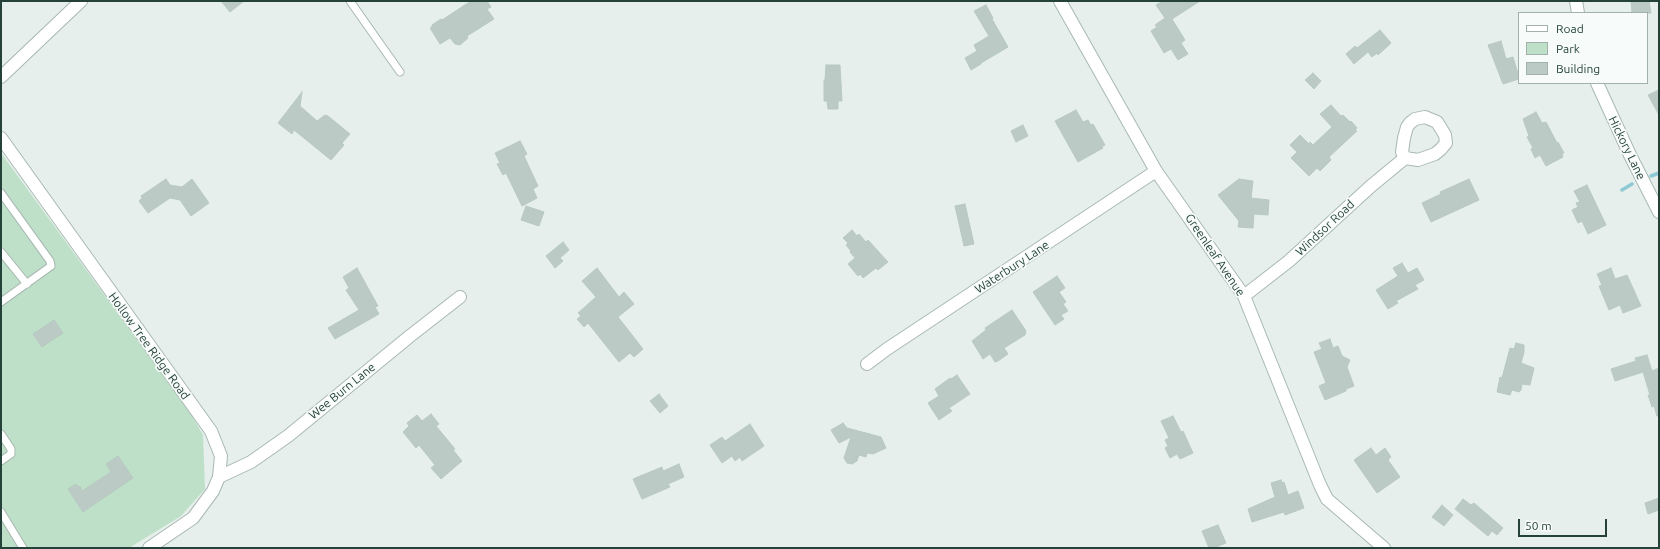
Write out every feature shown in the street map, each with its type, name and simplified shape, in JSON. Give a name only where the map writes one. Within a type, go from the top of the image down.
[{"type":"street","points":[[1,77],[81,1]]},
{"type":"street","name":"Greenleaf Avenue","points":[[1060,1],[1156,170],[1244,296],[1317,478],[1327,499],[1384,548]]},
{"type":"street","points":[[1576,1],[1578,12]]},
{"type":"street","name":"Hickory Lane","points":[[1597,84],[1630,155],[1659,212]]},
{"type":"street","name":"Hollow Tree Ridge Road","points":[[1,138],[211,431],[221,456],[219,477],[213,491],[193,518],[149,548]]},
{"type":"street","name":"Windsor Road","points":[[1244,296],[1288,261],[1371,186],[1405,158]]},
{"type":"street","name":"Waterbury Lane","points":[[867,364],[887,349],[1156,170]]},
{"type":"street","name":"Wee Burn Lane","points":[[219,477],[252,462],[288,436],[460,297]]},
{"type":"lane","points":[[350,1],[400,72]]},
{"type":"lane","points":[[1,193],[50,261],[51,266],[1,302]]},
{"type":"lane","points":[[1,252],[27,284]]},
{"type":"lane","points":[[1,434],[12,449],[11,454],[1,461]]},
{"type":"lane","points":[[1,512],[23,548]]},
{"type":"green space","points":[[1,153],[191,414],[203,435],[205,489],[181,516],[129,548],[1,548]]},
{"type":"building","points":[[221,1],[244,1],[230,12]]},
{"type":"building","points":[[471,1],[487,1],[491,7],[487,9],[494,19],[467,36],[468,38],[460,45],[455,44],[450,38],[440,44],[430,28],[432,25]]},
{"type":"building","points":[[1163,1],[1200,1],[1172,19],[1185,40],[1181,43],[1188,54],[1178,60],[1171,49],[1164,53],[1151,31],[1157,27],[1155,25],[1165,18],[1156,5]]},
{"type":"building","points":[[1631,1],[1649,1],[1651,13],[1632,12]]},
{"type":"building","points":[[986,5],[1008,47],[971,70],[965,58],[977,51],[974,45],[989,36],[974,11]]},
{"type":"building","points":[[1380,30],[1391,43],[1378,55],[1377,53],[1372,57],[1368,52],[1354,64],[1346,54],[1355,46],[1357,48]]},
{"type":"building","points":[[1501,41],[1506,59],[1513,57],[1518,74],[1518,79],[1503,84],[1488,45]]},
{"type":"building","points":[[826,65],[840,65],[842,101],[838,101],[838,109],[828,109],[827,101],[824,101]]},
{"type":"building","points":[[1313,73],[1321,81],[1314,89],[1305,80]]},
{"type":"building","points":[[1659,90],[1659,115],[1648,95]]},
{"type":"building","points":[[302,92],[300,106],[317,121],[325,115],[328,116],[350,134],[342,143],[344,145],[331,160],[294,130],[292,134],[278,123]]},
{"type":"building","points":[[1331,105],[1341,116],[1343,115],[1350,122],[1351,121],[1357,128],[1355,130],[1357,131],[1329,157],[1331,160],[1320,171],[1317,168],[1309,176],[1291,158],[1297,152],[1290,145],[1300,135],[1309,144],[1310,142],[1313,145],[1332,127],[1320,114]]},
{"type":"building","points":[[1076,110],[1083,122],[1088,120],[1091,125],[1093,124],[1105,145],[1102,146],[1103,148],[1078,162],[1055,121]]},
{"type":"building","points":[[1536,112],[1542,123],[1546,122],[1564,153],[1562,154],[1563,157],[1546,166],[1540,155],[1535,158],[1531,149],[1533,148],[1527,137],[1529,136],[1523,119]]},
{"type":"building","points":[[1023,125],[1028,136],[1016,142],[1011,131]]},
{"type":"building","points":[[520,141],[527,154],[524,156],[538,186],[533,189],[537,198],[522,206],[506,173],[503,175],[497,164],[500,163],[495,153]]},
{"type":"building","points":[[166,179],[170,185],[182,187],[192,179],[209,203],[191,216],[180,200],[170,198],[148,213],[139,201],[142,198],[141,196]]},
{"type":"building","points":[[1239,179],[1253,181],[1251,198],[1269,200],[1268,215],[1254,214],[1253,228],[1238,227],[1239,221],[1218,195]]},
{"type":"building","points":[[1469,179],[1479,200],[1431,222],[1422,203],[1441,194],[1440,192]]},
{"type":"building","points":[[1587,185],[1606,225],[1588,234],[1582,221],[1578,223],[1572,210],[1578,207],[1576,203],[1580,202],[1574,191]]},
{"type":"building","points":[[965,204],[974,244],[964,246],[955,206]]},
{"type":"building","points":[[526,206],[544,212],[539,226],[521,220]]},
{"type":"building","points":[[852,230],[857,236],[859,234],[866,242],[868,240],[888,262],[878,270],[876,268],[863,278],[860,274],[858,276],[848,264],[855,258],[846,245],[848,243],[843,238]]},
{"type":"building","points":[[563,242],[569,250],[560,258],[563,261],[555,268],[546,256]]},
{"type":"building","points":[[1402,263],[1408,273],[1417,268],[1424,280],[1415,285],[1418,289],[1396,301],[1398,303],[1388,309],[1376,290],[1398,276],[1393,268]]},
{"type":"building","points":[[357,268],[378,306],[375,307],[379,314],[335,339],[328,328],[359,310],[346,290],[349,288],[343,277]]},
{"type":"building","points":[[597,268],[619,297],[624,292],[634,304],[618,317],[643,349],[634,357],[630,353],[619,362],[588,323],[584,327],[577,319],[581,316],[578,313],[596,297],[582,281]]},
{"type":"building","points":[[1611,268],[1615,279],[1627,275],[1641,306],[1623,313],[1620,305],[1609,310],[1599,286],[1602,285],[1597,274]]},
{"type":"building","points":[[1057,276],[1065,288],[1059,292],[1066,302],[1063,304],[1068,311],[1061,315],[1064,319],[1055,325],[1033,292]]},
{"type":"building","points":[[1012,310],[1026,331],[1025,335],[1004,348],[1008,354],[998,361],[995,362],[990,354],[983,359],[972,341],[986,330],[985,328]]},
{"type":"building","points":[[54,320],[63,333],[42,347],[33,334]]},
{"type":"building","points":[[1330,339],[1333,348],[1338,346],[1342,356],[1350,360],[1347,367],[1354,386],[1325,400],[1319,386],[1326,383],[1314,352],[1322,349],[1319,343]]},
{"type":"building","points":[[1516,343],[1524,345],[1521,363],[1534,368],[1530,385],[1522,384],[1519,392],[1512,390],[1510,395],[1497,392],[1500,377],[1502,378],[1510,348],[1514,349]]},
{"type":"building","points":[[1647,355],[1652,371],[1659,368],[1659,416],[1657,416],[1654,406],[1652,407],[1643,372],[1615,381],[1611,369],[1636,361],[1635,358]]},
{"type":"building","points":[[957,375],[970,394],[949,408],[952,411],[939,420],[928,403],[939,396],[935,389],[950,378],[951,379]]},
{"type":"building","points":[[659,394],[668,406],[660,413],[650,401]]},
{"type":"building","points":[[431,414],[439,424],[436,426],[455,449],[453,450],[462,461],[441,479],[431,468],[435,465],[419,445],[416,448],[403,432],[409,426],[407,423],[417,415],[422,421]]},
{"type":"building","points":[[1173,416],[1181,432],[1183,431],[1193,453],[1180,459],[1177,454],[1170,458],[1165,448],[1168,446],[1165,440],[1169,438],[1161,421]]},
{"type":"building","points":[[843,423],[847,428],[881,437],[886,448],[873,454],[867,453],[866,457],[859,455],[857,461],[852,464],[847,463],[844,458],[851,437],[839,443],[831,430]]},
{"type":"building","points":[[750,424],[764,446],[742,461],[740,457],[735,461],[732,456],[722,463],[710,445],[722,437],[725,441]]},
{"type":"building","points":[[1371,448],[1376,455],[1385,448],[1391,457],[1388,460],[1400,477],[1377,493],[1354,460]]},
{"type":"building","points":[[118,456],[133,478],[83,512],[68,489],[76,484],[78,487],[80,486],[82,491],[111,472],[106,464]]},
{"type":"building","points":[[679,464],[684,477],[668,484],[670,487],[642,499],[633,479],[662,467],[663,471]]},
{"type":"building","points":[[1281,480],[1282,483],[1284,482],[1288,495],[1298,491],[1304,508],[1285,515],[1284,512],[1252,522],[1248,509],[1275,497],[1271,483]]},
{"type":"building","points":[[1659,498],[1659,510],[1648,514],[1645,503]]},
{"type":"building","points":[[1463,499],[1471,505],[1474,503],[1503,528],[1497,535],[1492,531],[1488,536],[1455,509]]},
{"type":"building","points":[[1442,505],[1453,515],[1444,526],[1432,517]]},
{"type":"building","points":[[1218,525],[1226,543],[1214,548],[1209,548],[1202,531]]},
{"type":"waterway","points":[[1651,176],[1659,173]]},
{"type":"waterway","points":[[1622,190],[1632,184]]}]
